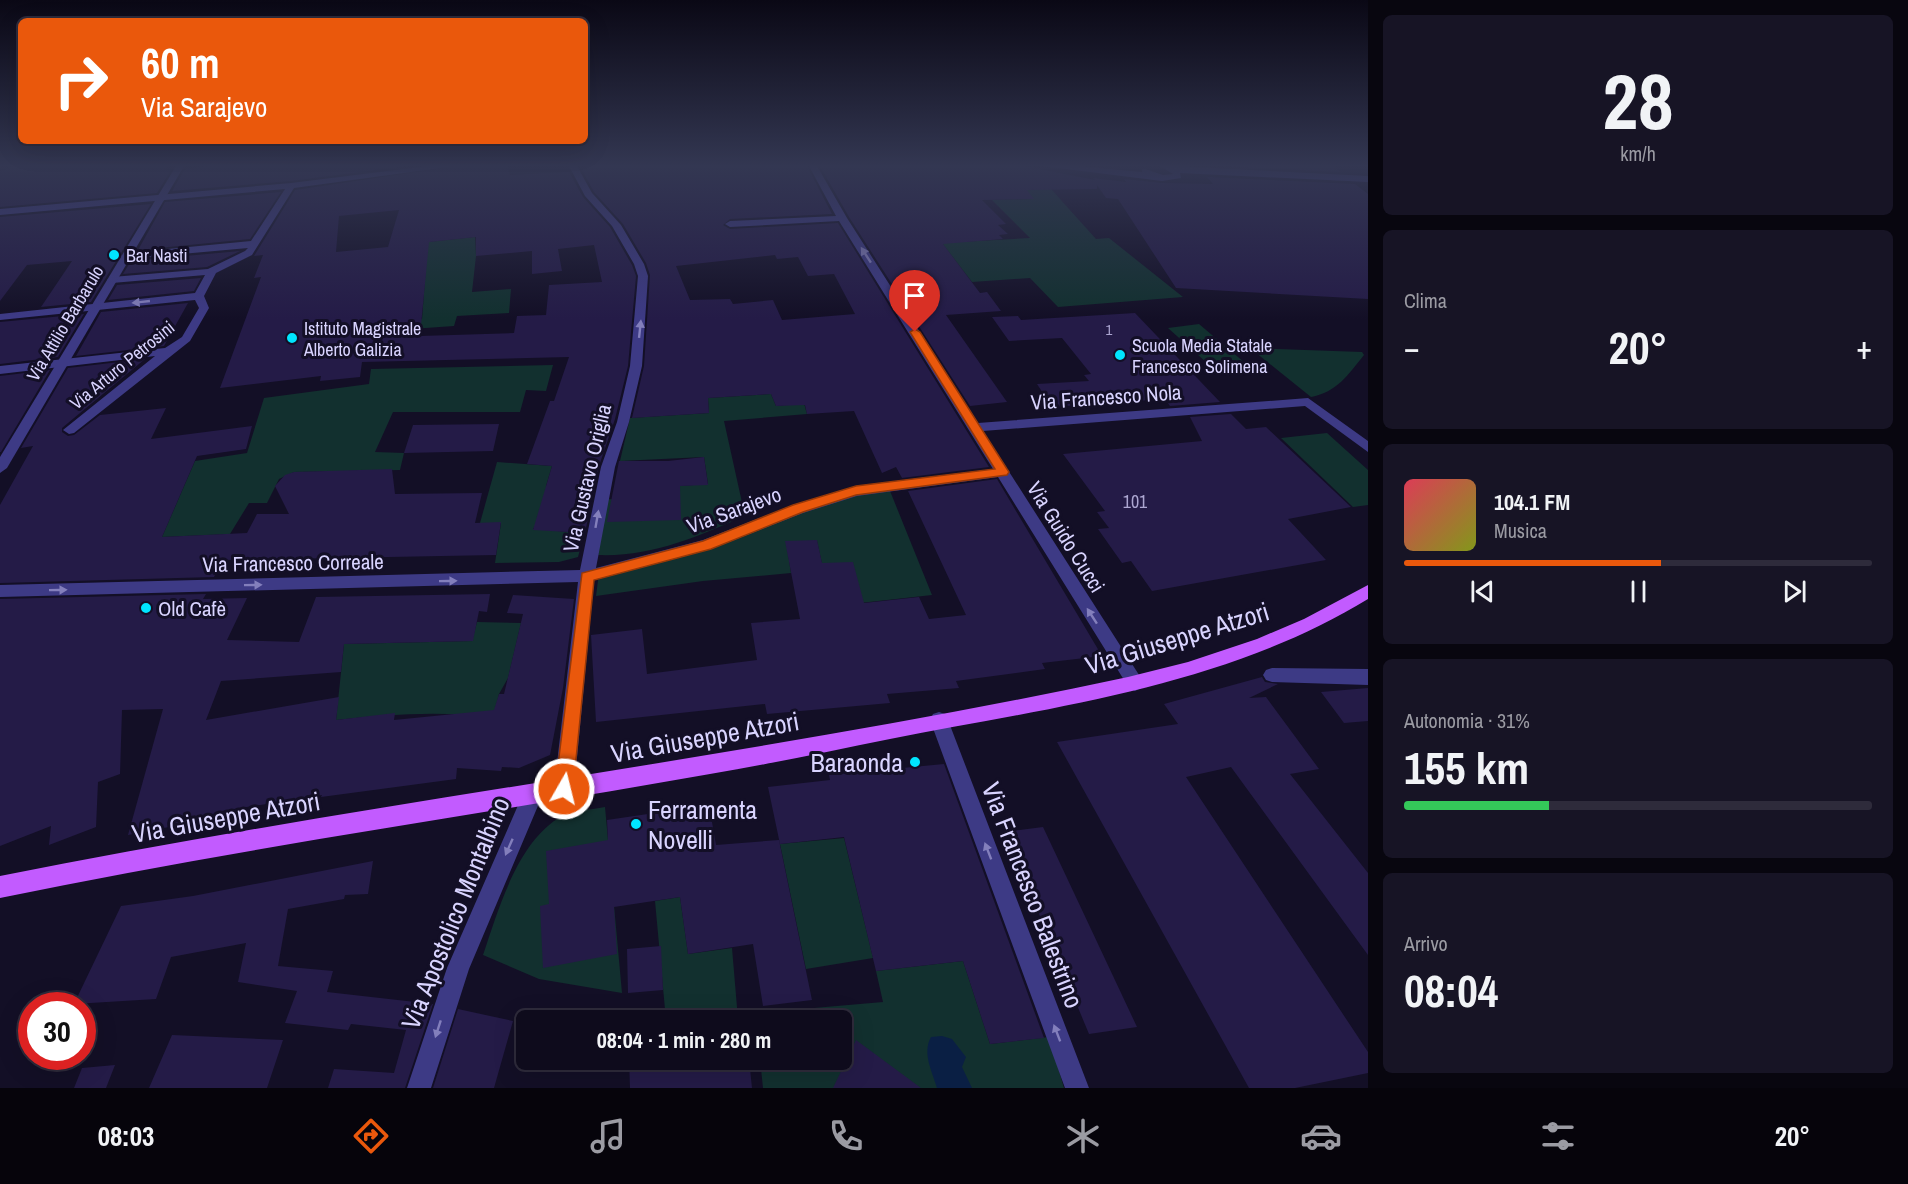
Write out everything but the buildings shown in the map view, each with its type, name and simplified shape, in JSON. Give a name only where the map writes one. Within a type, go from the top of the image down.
[{"type":"main road","name":"Via Giuseppe Atzori","points":[[0,887],[118,863],[712,765],[1135,683],[1249,650],[1302,626],[1368,591]]},
{"type":"street","name":"Via Attilio Barbarulo","points":[[0,468],[150,217]]},
{"type":"street","name":"Via Arturo Petrosini","points":[[69,430],[186,339],[204,308],[199,296],[212,271],[249,253],[272,217]]},
{"type":"street","name":"Via Gustavo Origlia","points":[[564,789],[587,576],[608,467],[623,422],[636,366],[643,283],[639,264],[609,217]]},
{"type":"street","points":[[730,224],[842,218]]},
{"type":"street","name":"Via Guido Cucci","points":[[842,218],[1135,683]]},
{"type":"street","points":[[126,256],[255,244]]},
{"type":"street","points":[[112,280],[206,272]]},
{"type":"street","points":[[0,317],[199,296]]},
{"type":"street","points":[[0,370],[168,351]]},
{"type":"street","name":"Via Francesco Nola","points":[[975,427],[1308,402],[1368,448]]},
{"type":"street","name":"Via Sarajevo","points":[[587,576],[706,545],[798,508],[856,491],[1003,472]]},
{"type":"street","name":"Via Francesco Correale","points":[[0,591],[587,576]]},
{"type":"street","points":[[1272,675],[1368,677]]},
{"type":"street","name":"Via Francesco Balestrino","points":[[939,720],[1077,1088]]},
{"type":"street","name":"Via Apostolico Montalbino","points":[[419,1088],[458,968],[533,794]]},
{"type":"green space","points":[[1009,217],[1076,217],[1096,239],[1109,238],[1183,297],[1058,307],[1030,278],[972,282],[942,243],[1030,238]]},
{"type":"green space","points":[[475,237],[476,256],[472,292],[511,289],[509,313],[457,316],[454,326],[383,331],[422,319],[426,266],[391,246]]},
{"type":"green space","points":[[1199,324],[1251,368],[1217,372],[1168,328]]},
{"type":"green space","points":[[1250,348],[1362,352],[1364,355],[1335,387],[1311,397]]},
{"type":"green space","points":[[553,365],[546,391],[526,390],[520,412],[393,412],[375,452],[404,453],[400,470],[294,472],[279,479],[267,503],[249,503],[230,534],[162,537],[195,461],[247,453],[264,398],[369,384],[371,369]]},
{"type":"green space","points":[[799,385],[807,414],[724,421],[745,516],[691,538],[655,549],[618,555],[598,555],[605,499],[630,500],[634,489],[708,484],[704,457],[620,461],[630,418],[709,413],[708,398],[771,394],[776,406],[788,405]]},
{"type":"green space","points":[[1327,433],[1368,470],[1368,505],[1353,507],[1281,438]]},
{"type":"green space","points":[[497,462],[552,466],[546,486],[563,488],[533,529],[569,532],[566,545],[581,546],[578,557],[559,562],[495,563],[501,523],[480,523]]},
{"type":"green space","points":[[888,486],[932,595],[860,603],[827,586],[817,541],[786,541],[791,573],[703,581],[596,596],[599,573],[706,545],[808,505]]},
{"type":"green space","points":[[477,622],[521,623],[508,678],[499,694],[493,717],[415,714],[336,720],[344,644],[472,641]]},
{"type":"green space","points":[[605,807],[622,993],[539,979],[483,955],[510,881],[530,845],[562,816]]},
{"type":"green space","points":[[844,838],[873,958],[806,969],[780,844]]},
{"type":"green space","points":[[680,897],[688,954],[732,948],[737,1010],[665,1010],[655,901]]},
{"type":"green space","points":[[963,961],[990,1044],[1049,1037],[1064,1088],[763,1088],[761,1070],[852,1070],[852,1010],[790,1010],[883,1002],[876,971]]},
{"type":"water","points":[[942,1036],[952,1039],[966,1057],[962,1067],[972,1088],[937,1088],[927,1049],[931,1037]]},
{"type":"place","name":"Bar Nasti","points":[[114,255]]},
{"type":"place","name":"Istituto Magistrale Alberto Galizia","points":[[292,338]]},
{"type":"place","name":"Scuola Media Statale Francesco Solimena","points":[[1120,355]]},
{"type":"place","name":"Old Cafè","points":[[146,608]]},
{"type":"place","name":"Baraonda","points":[[915,762]]},
{"type":"place","name":"Ferramenta Novelli","points":[[636,824]]},
{"type":"route","points":[[564,789],[587,576],[728,538],[798,508],[828,498],[883,486],[1003,472],[915,332]]}]
